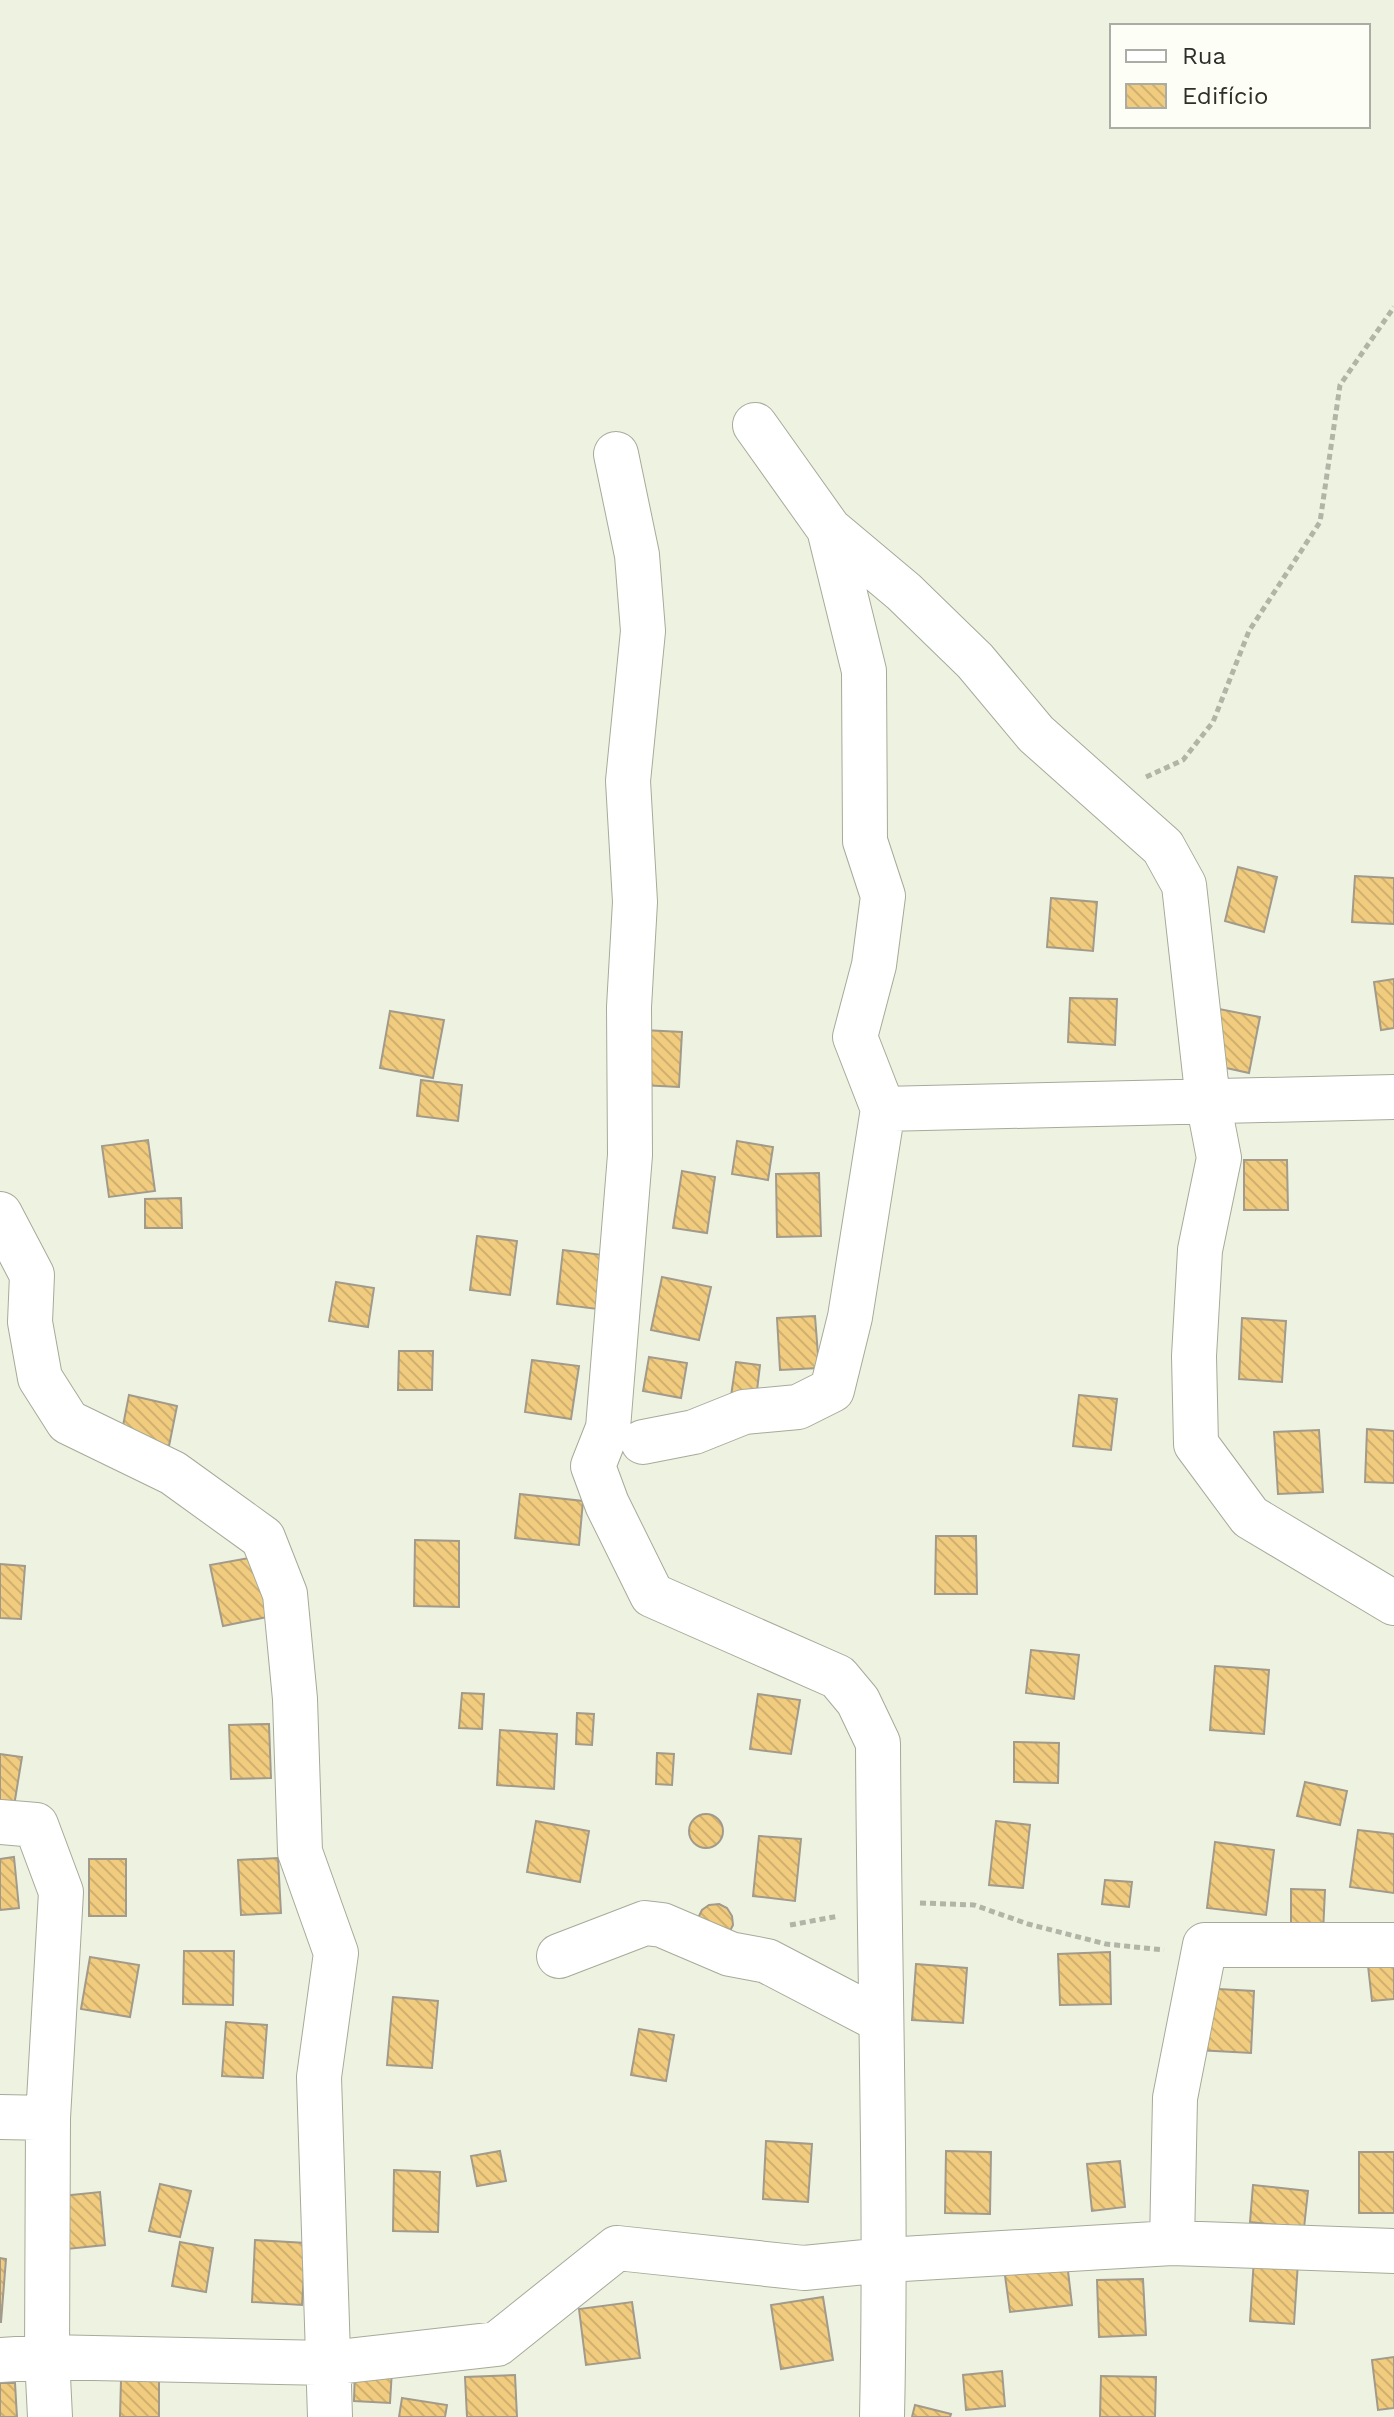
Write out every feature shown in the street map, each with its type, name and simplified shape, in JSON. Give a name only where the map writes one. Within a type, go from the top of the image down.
[{"type":"street","points":[[755,425],[829,529],[904,592],[975,661],[1036,734],[1163,847],[1184,885],[1208,1101],[1219,1158],[1200,1250],[1194,1356],[1196,1444],[1250,1517],[1394,1603]]},
{"type":"street","points":[[616,454],[637,555],[643,631],[628,781],[635,902],[629,1007],[630,1155],[608,1428],[593,1466],[607,1504],[652,1595],[838,1677],[858,1701],[878,1743],[886,2260],[882,2417]]},
{"type":"street","points":[[643,1442],[694,1432],[744,1412],[798,1407],[832,1390],[850,1317],[883,1109],[855,1037],[874,965],[883,896],[865,841],[864,671],[829,529]]},
{"type":"street","points":[[883,1109],[1394,1097]]},
{"type":"street","points":[[0,1214],[32,1275],[30,1322],[40,1378],[68,1422],[173,1473],[263,1538],[285,1594],[295,1699],[300,1852],[336,1953],[319,2077],[330,2417]]},
{"type":"street","points":[[0,1822],[36,1825],[61,1892],[48,2118],[47,2357],[50,2417]]},
{"type":"street","points":[[559,1956],[645,1923],[662,1925],[730,1954],[767,1961],[880,2020]]},
{"type":"street","points":[[1172,2243],[1175,2098],[1205,1945],[1394,1945]]},
{"type":"street","points":[[0,2117],[48,2118]]},
{"type":"street","points":[[0,2360],[47,2357],[329,2363],[497,2344],[617,2248],[804,2268],[886,2260],[1172,2243],[1394,2251]]},
{"type":"path","points":[[1140,780],[1183,760],[1213,722],[1249,631],[1320,522],[1340,385],[1394,307]]},
{"type":"path","points":[[784,1927],[915,1903],[974,1905],[1028,1924],[1106,1944],[1163,1950],[1205,1945]]},
{"type":"building","points":[[1238,867],[1277,877],[1264,932],[1225,921]]},
{"type":"building","points":[[1355,876],[1394,878],[1394,924],[1352,922]]},
{"type":"building","points":[[1051,898],[1097,902],[1093,951],[1047,947]]},
{"type":"building","points":[[1394,979],[1394,1028],[1381,1030],[1374,982]]},
{"type":"building","points":[[1070,998],[1117,999],[1115,1045],[1068,1042]]},
{"type":"building","points":[[1219,1009],[1260,1017],[1249,1073],[1208,1064]]},
{"type":"building","points":[[390,1011],[444,1020],[433,1078],[380,1068]]},
{"type":"building","points":[[643,1030],[682,1032],[679,1087],[640,1085]]},
{"type":"building","points":[[421,1080],[462,1085],[458,1121],[417,1116]]},
{"type":"building","points":[[148,1140],[155,1191],[109,1197],[102,1146]]},
{"type":"building","points":[[737,1141],[773,1147],[768,1180],[732,1174]]},
{"type":"building","points":[[1244,1160],[1287,1160],[1288,1210],[1244,1210]]},
{"type":"building","points":[[682,1171],[715,1177],[707,1233],[673,1228]]},
{"type":"building","points":[[819,1173],[821,1236],[777,1237],[776,1174]]},
{"type":"building","points":[[181,1198],[182,1228],[145,1228],[145,1199]]},
{"type":"building","points":[[477,1236],[517,1241],[510,1295],[470,1290]]},
{"type":"building","points":[[563,1250],[603,1255],[597,1309],[557,1304]]},
{"type":"building","points":[[662,1277],[711,1287],[699,1340],[651,1330]]},
{"type":"building","points":[[336,1282],[374,1288],[368,1327],[329,1321]]},
{"type":"building","points":[[815,1316],[819,1368],[780,1370],[777,1318]]},
{"type":"building","points":[[1242,1318],[1286,1321],[1282,1382],[1239,1379]]},
{"type":"building","points":[[399,1351],[433,1351],[432,1390],[398,1390]]},
{"type":"building","points":[[649,1357],[687,1363],[681,1398],[643,1391]]},
{"type":"building","points":[[532,1360],[579,1366],[571,1419],[525,1412]]},
{"type":"building","points":[[736,1362],[760,1365],[756,1399],[731,1396]]},
{"type":"building","points":[[129,1395],[177,1406],[169,1446],[121,1436]]},
{"type":"building","points":[[1079,1395],[1117,1399],[1111,1450],[1073,1446]]},
{"type":"building","points":[[1367,1429],[1394,1431],[1394,1483],[1365,1482]]},
{"type":"building","points":[[1319,1430],[1323,1492],[1278,1494],[1274,1432]]},
{"type":"building","points":[[520,1494],[583,1501],[579,1545],[515,1538]]},
{"type":"building","points":[[936,1536],[976,1536],[977,1594],[935,1594]]},
{"type":"building","points":[[415,1540],[459,1541],[459,1607],[414,1606]]},
{"type":"building","points":[[260,1556],[272,1616],[223,1626],[210,1565]]},
{"type":"building","points":[[0,1564],[25,1566],[21,1619],[0,1618]]},
{"type":"building","points":[[1031,1650],[1079,1655],[1074,1699],[1026,1693]]},
{"type":"building","points":[[1215,1666],[1269,1670],[1264,1734],[1210,1730]]},
{"type":"building","points":[[462,1693],[484,1694],[482,1729],[459,1728]]},
{"type":"building","points":[[758,1694],[800,1700],[791,1754],[750,1749]]},
{"type":"building","points":[[577,1713],[594,1714],[592,1745],[576,1744]]},
{"type":"building","points":[[269,1724],[271,1778],[231,1779],[229,1725]]},
{"type":"building","points":[[500,1730],[557,1734],[554,1789],[497,1785]]},
{"type":"building","points":[[1014,1742],[1059,1743],[1058,1783],[1014,1782]]},
{"type":"building","points":[[657,1753],[674,1754],[672,1785],[656,1784]]},
{"type":"building","points":[[0,1754],[22,1757],[14,1806],[0,1804]]},
{"type":"building","points":[[1305,1782],[1347,1791],[1340,1825],[1297,1816]]},
{"type":"building","points":[[706,1814],[718,1819],[723,1831],[718,1843],[706,1848],[694,1843],[689,1831],[694,1819]]},
{"type":"building","points":[[536,1821],[589,1831],[580,1882],[527,1872]]},
{"type":"building","points":[[996,1821],[1030,1825],[1023,1888],[989,1885]]},
{"type":"building","points":[[1358,1830],[1394,1834],[1394,1893],[1350,1887]]},
{"type":"building","points":[[759,1836],[801,1839],[795,1901],[753,1896]]},
{"type":"building","points":[[1215,1842],[1274,1850],[1266,1915],[1207,1908]]},
{"type":"building","points":[[14,1857],[19,1908],[0,1910],[0,1859]]},
{"type":"building","points":[[278,1858],[281,1913],[241,1915],[238,1860]]},
{"type":"building","points":[[89,1859],[126,1859],[126,1916],[89,1916]]},
{"type":"building","points":[[1105,1880],[1132,1882],[1129,1907],[1102,1904]]},
{"type":"building","points":[[1291,1889],[1325,1890],[1323,1933],[1291,1932]]},
{"type":"building","points":[[719,1904],[727,1908],[732,1916],[733,1925],[729,1933],[698,1918],[709,1905]]},
{"type":"building","points":[[184,1951],[234,1951],[233,2005],[183,2004]]},
{"type":"building","points":[[1110,1952],[1111,2004],[1060,2005],[1058,1954]]},
{"type":"building","points":[[1394,1954],[1394,1999],[1372,2001],[1367,1957]]},
{"type":"building","points":[[90,1957],[139,1965],[130,2017],[81,2009]]},
{"type":"building","points":[[916,1964],[967,1968],[963,2023],[912,2020]]},
{"type":"building","points":[[1200,1988],[1254,1991],[1251,2053],[1197,2050]]},
{"type":"building","points":[[393,1997],[438,2001],[432,2068],[387,2065]]},
{"type":"building","points":[[226,2022],[267,2025],[263,2078],[222,2076]]},
{"type":"building","points":[[639,2029],[674,2035],[666,2081],[631,2075]]},
{"type":"building","points":[[766,2141],[812,2144],[808,2202],[763,2199]]},
{"type":"building","points":[[500,2151],[506,2181],[477,2186],[471,2156]]},
{"type":"building","points":[[946,2151],[991,2152],[990,2214],[945,2213]]},
{"type":"building","points":[[1359,2152],[1394,2152],[1394,2213],[1359,2213]]},
{"type":"building","points":[[1120,2161],[1125,2207],[1092,2211],[1087,2164]]},
{"type":"building","points":[[394,2170],[440,2172],[438,2232],[393,2231]]},
{"type":"building","points":[[160,2184],[191,2191],[180,2237],[149,2231]]},
{"type":"building","points":[[1253,2185],[1308,2191],[1304,2228],[1250,2222]]},
{"type":"building","points":[[100,2192],[105,2245],[67,2249],[62,2196]]},
{"type":"building","points":[[255,2240],[306,2243],[302,2305],[252,2302]]},
{"type":"building","points":[[180,2242],[213,2248],[206,2292],[172,2286]]},
{"type":"building","points":[[1066,2254],[1072,2305],[1010,2312],[1003,2261]]},
{"type":"building","points":[[0,2258],[6,2259],[1,2322],[0,2322]]},
{"type":"building","points":[[1254,2258],[1298,2262],[1294,2324],[1250,2321]]},
{"type":"building","points":[[1143,2279],[1146,2335],[1099,2337],[1097,2280]]},
{"type":"building","points":[[823,2297],[833,2360],[781,2369],[771,2305]]},
{"type":"building","points":[[632,2302],[640,2358],[586,2365],[579,2309]]},
{"type":"building","points":[[1394,2357],[1394,2408],[1378,2410],[1372,2360]]},
{"type":"building","points":[[355,2368],[392,2370],[390,2403],[354,2401]]},
{"type":"building","points":[[1002,2371],[1005,2406],[966,2410],[963,2375]]},
{"type":"building","points":[[515,2375],[517,2417],[467,2417],[465,2377]]},
{"type":"building","points":[[1101,2376],[1156,2377],[1155,2417],[1100,2417]]},
{"type":"building","points":[[121,2380],[159,2380],[159,2417],[120,2417]]},
{"type":"building","points":[[0,2383],[15,2383],[17,2417],[0,2417]]},
{"type":"building","points":[[402,2398],[447,2405],[445,2417],[399,2417]]},
{"type":"building","points":[[915,2405],[951,2414],[950,2417],[912,2417]]}]
